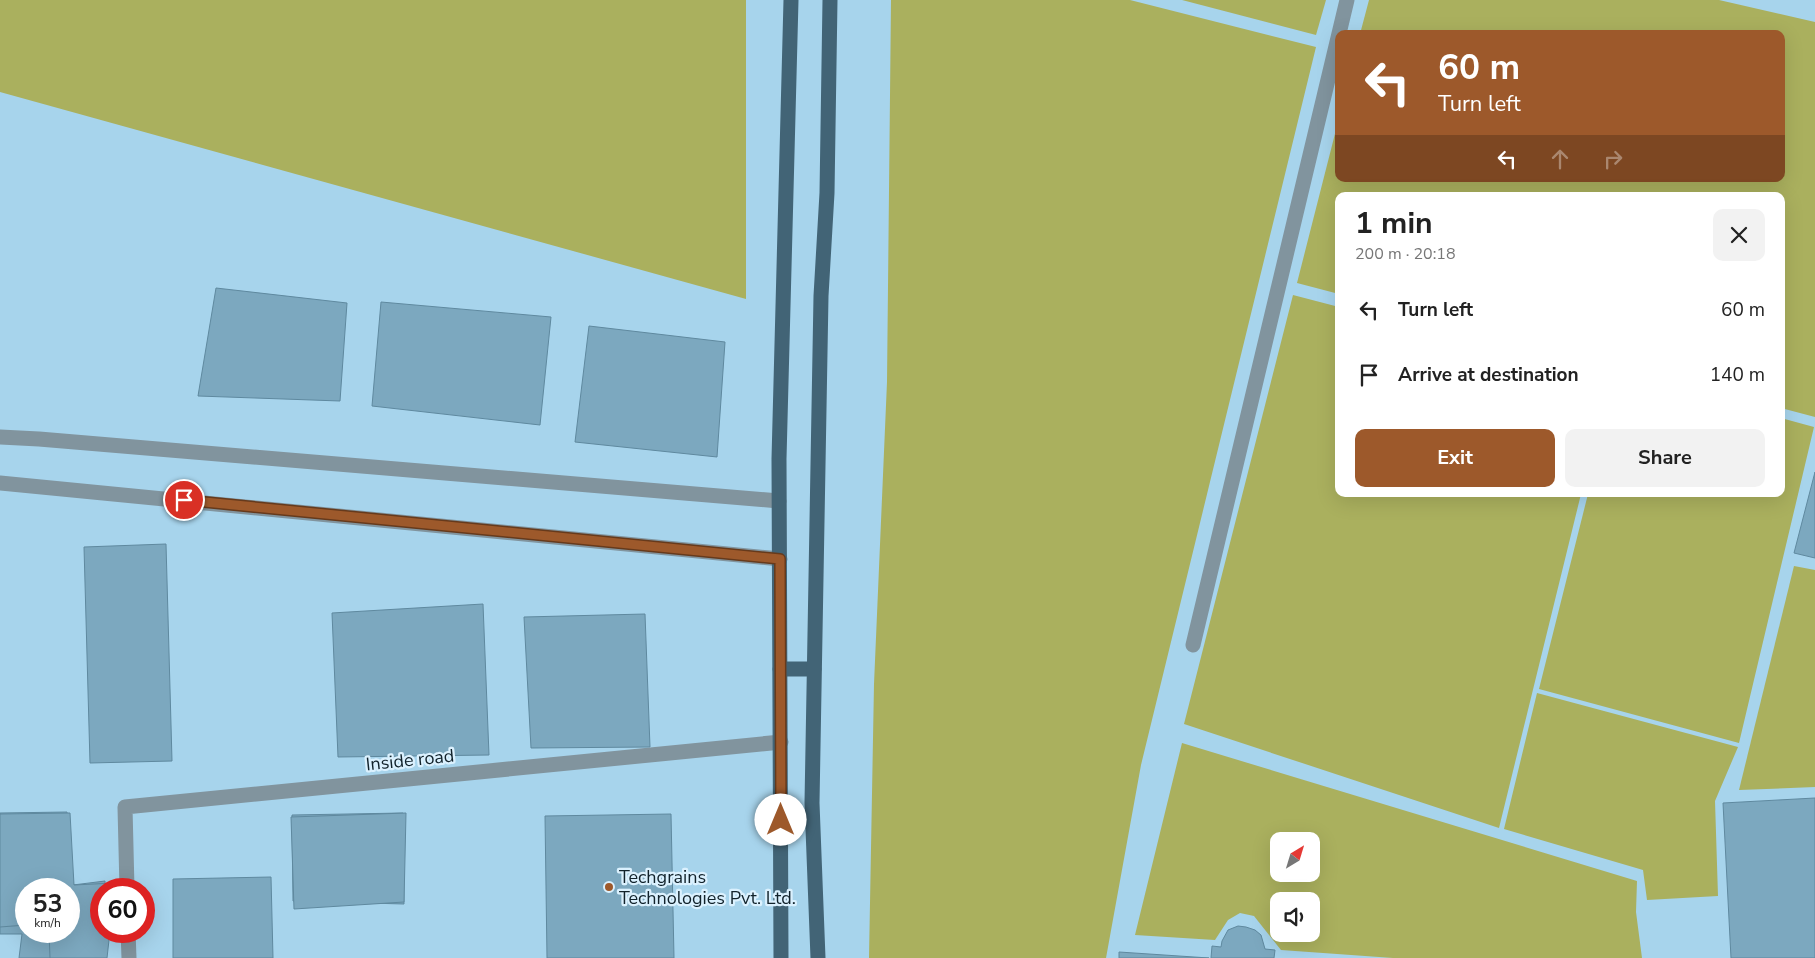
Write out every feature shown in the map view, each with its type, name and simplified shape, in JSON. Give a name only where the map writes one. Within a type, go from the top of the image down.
[{"type":"main road","points":[[781,958],[779,501],[790,0]]},
{"type":"main road","points":[[818,958],[812,803],[821,306],[827,193],[830,0]]},
{"type":"main road","points":[[780,668],[814,669]]},
{"type":"lane","points":[[1340,30],[1347,0]]},
{"type":"lane","points":[[1193,645],[1335,50]]},
{"type":"lane","points":[[0,437],[779,501]]},
{"type":"lane","points":[[0,483],[780,559]]},
{"type":"lane","name":"Inside road","points":[[127,878],[125,807],[781,742]]},
{"type":"lane","points":[[128,943],[129,958]]},
{"type":"green space","points":[[0,0],[746,0],[746,299],[0,92]]},
{"type":"green space","points":[[891,0],[1130,0],[1316,47],[1141,765],[1106,958],[869,958],[874,684],[887,382]]},
{"type":"green space","points":[[1182,0],[1326,0],[1316,35]]},
{"type":"green space","points":[[1369,0],[1719,0],[1815,22],[1815,417],[1785,409],[1785,192],[1335,192],[1335,293],[1297,283],[1335,134],[1335,182],[1785,182],[1785,30],[1361,30]]},
{"type":"green space","points":[[1293,295],[1335,306],[1335,497],[1580,497],[1499,828],[1184,724]]},
{"type":"green space","points":[[1785,419],[1814,427],[1739,743],[1539,689],[1587,497],[1785,497]]},
{"type":"green space","points":[[1794,566],[1815,570],[1815,787],[1739,790]]},
{"type":"green space","points":[[1537,693],[1738,747],[1715,801],[1718,896],[1647,900],[1643,870],[1504,829]]},
{"type":"green space","points":[[1182,743],[1637,881],[1636,912],[1642,958],[1393,958],[1281,950],[1275,942],[1320,942],[1320,892],[1270,892],[1270,936],[1254,916],[1240,913],[1228,920],[1215,940],[1135,935]]},
{"type":"building","points":[[216,288],[347,303],[340,401],[198,396]]},
{"type":"building","points":[[381,302],[551,317],[540,425],[372,406]]},
{"type":"building","points":[[589,326],[725,342],[717,457],[575,442]]},
{"type":"building","points":[[1815,472],[1815,558],[1794,553]]},
{"type":"building","points":[[166,544],[172,761],[90,763],[84,547]]},
{"type":"building","points":[[483,604],[489,755],[338,757],[332,613]]},
{"type":"building","points":[[645,614],[650,747],[531,748],[524,617]]},
{"type":"building","points":[[1815,798],[1815,958],[1731,958],[1723,803]]},
{"type":"building","points":[[67,812],[72,878],[15,878],[15,934],[0,934],[0,813]]},
{"type":"building","points":[[70,813],[74,878],[15,878],[15,926],[0,927],[0,814]]},
{"type":"building","points":[[403,813],[404,904],[293,901],[292,815]]},
{"type":"building","points":[[406,813],[404,902],[294,909],[291,817]]},
{"type":"building","name":"Techgrains Technologies Pvt. Ltd.","points":[[671,814],[674,958],[547,958],[545,816]]},
{"type":"building","points":[[271,877],[273,958],[173,958],[173,879]]},
{"type":"building","points":[[90,883],[90,943],[105,943],[105,958],[19,958],[21,943],[80,943],[80,884]]},
{"type":"building","points":[[90,884],[90,943],[109,943],[107,958],[50,958],[49,943],[80,943],[80,885]]},
{"type":"building","points":[[1238,926],[1255,930],[1261,935],[1265,949],[1275,950],[1274,958],[1211,958],[1212,946],[1221,947],[1228,930]]},
{"type":"building","points":[[1119,952],[1209,958],[1119,958]]},
{"type":"place","name":"Techgrains Technologies Pvt. Ltd.","points":[[609,887]]},
{"type":"route","points":[[184,500],[780,559],[781,820]]}]
